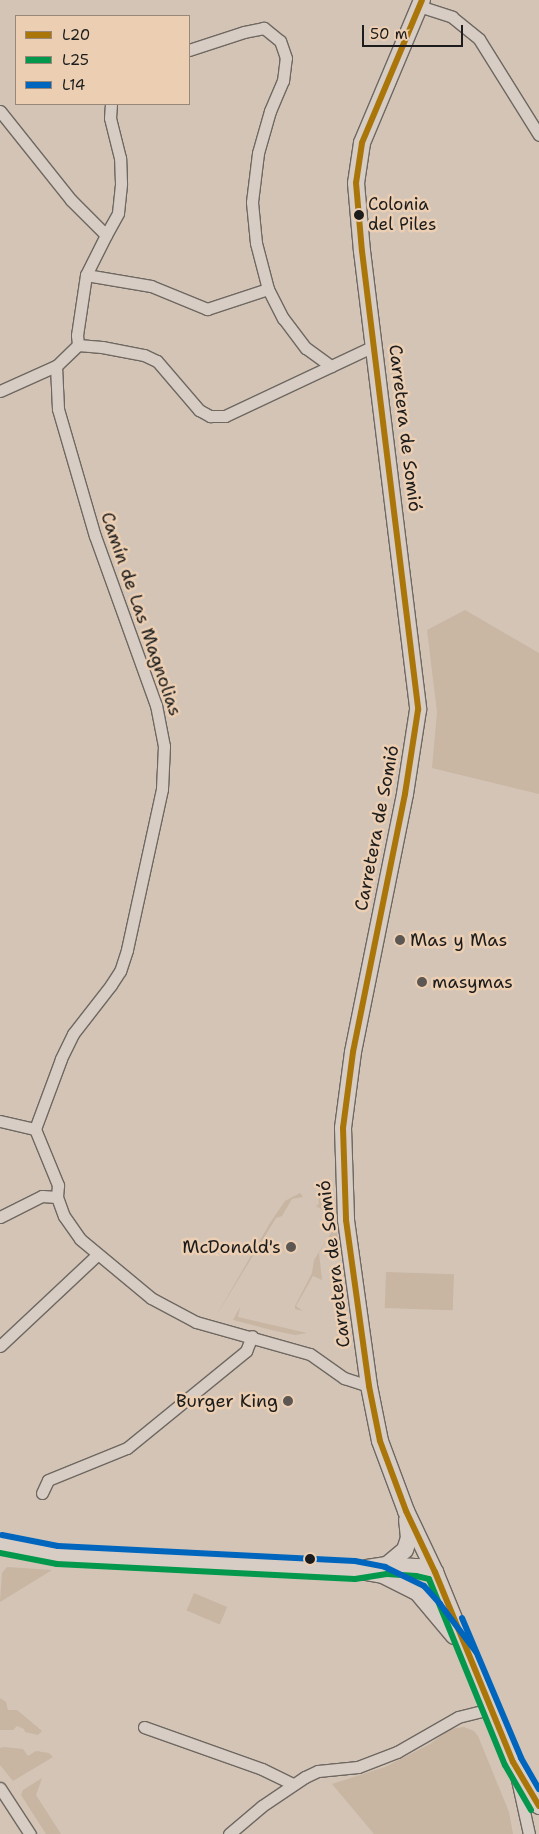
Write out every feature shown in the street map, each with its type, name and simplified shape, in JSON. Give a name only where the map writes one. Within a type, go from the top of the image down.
[{"type":"street","points":[[420,3],[452,17],[479,39],[539,135]]},
{"type":"street","name":"Carretera de Somió","points":[[420,3],[362,143],[356,183],[362,251],[418,710],[405,794],[353,1052],[343,1128],[346,1220],[369,1386],[380,1441],[406,1511],[434,1572],[469,1657]]},
{"type":"street","points":[[190,50],[244,32],[264,28],[280,41],[286,58],[284,81],[270,111],[258,153],[252,202],[256,243],[268,289],[283,318],[306,348],[331,366]]},
{"type":"street","points":[[78,345],[77,335],[86,275],[118,213],[121,183],[120,158],[110,118],[111,105]]},
{"type":"street","points":[[0,111],[71,200],[106,235]]},
{"type":"street","points":[[86,275],[151,286],[207,309],[268,289]]},
{"type":"street","points":[[0,391],[56,366],[78,345],[102,347],[144,355],[158,361],[199,410],[210,416],[225,416],[374,346]]},
{"type":"street","name":"Camín de Las Magnolias","points":[[35,1130],[61,1059],[73,1034],[111,985],[120,971],[128,950],[162,789],[164,746],[156,706],[95,536],[58,409],[56,366]]},
{"type":"street","points":[[0,1121],[35,1130],[58,1185],[57,1197],[64,1216],[80,1239],[151,1298],[196,1322],[252,1336],[310,1354],[344,1378],[369,1386]]},
{"type":"street","points":[[0,1217],[42,1196],[57,1197]]},
{"type":"street","points":[[0,1346],[97,1255]]},
{"type":"street","points":[[42,1493],[48,1480],[127,1448],[246,1351],[252,1336]]},
{"type":"street","points":[[385,1570],[406,1550],[409,1538],[406,1511]]},
{"type":"street","points":[[0,1544],[57,1555],[385,1570],[419,1575],[434,1572]]},
{"type":"street","points":[[385,1570],[418,1593],[433,1609],[469,1657],[513,1762],[539,1806]]},
{"type":"street","points":[[229,1834],[293,1784],[318,1771],[358,1766],[398,1752],[458,1717],[490,1709]]},
{"type":"street","points":[[144,1727],[262,1769],[293,1784]]},
{"type":"street","points":[[513,1762],[529,1834]]},
{"type":"street","points":[[0,1788],[30,1834]]},
{"type":"shaded area","points":[[465,610],[539,653],[539,794],[432,768],[437,712],[427,630]]},
{"type":"shaded area","points":[[300,1193],[303,1197],[292,1199],[282,1216],[276,1218],[216,1316],[270,1223],[285,1201]]},
{"type":"shaded area","points":[[318,1195],[333,1195],[336,1224],[331,1224],[327,1213],[316,1206],[319,1204]]},
{"type":"shaded area","points":[[334,1228],[336,1228],[338,1240],[325,1243],[319,1253],[322,1280],[313,1276],[296,1306],[303,1311],[295,1309],[295,1306],[312,1273],[314,1260]]},
{"type":"shaded area","points":[[386,1272],[454,1274],[453,1310],[385,1308]]},
{"type":"shaded area","points":[[240,1307],[238,1317],[307,1333],[295,1335],[233,1320]]},
{"type":"shaded area","points":[[7,1567],[52,1570],[0,1602],[2,1573]]},
{"type":"shaded area","points":[[194,1593],[227,1607],[220,1625],[187,1610]]},
{"type":"shaded area","points":[[0,1698],[6,1702],[8,1710],[17,1710],[42,1731],[38,1735],[25,1732],[24,1729],[17,1726],[13,1730],[0,1730]]},
{"type":"shaded area","points":[[464,1727],[474,1731],[478,1736],[509,1812],[513,1834],[374,1834],[332,1784],[385,1767],[430,1744],[450,1729]]},
{"type":"shaded area","points":[[0,1748],[23,1749],[28,1756],[36,1751],[49,1753],[53,1757],[13,1781],[0,1765]]},
{"type":"shaded area","points":[[42,1778],[36,1795],[61,1834],[46,1834],[21,1795],[23,1790]]},
{"type":"transit line","name":"L20","points":[[422,0],[362,143],[356,183],[362,251],[418,710],[405,794],[353,1052],[343,1128],[346,1220],[369,1386],[380,1441],[406,1511],[435,1572],[513,1762],[539,1806]]},
{"type":"transit line","name":"L14","points":[[2,1535],[58,1546],[355,1561],[385,1567],[424,1586],[476,1652]]},
{"type":"transit line","name":"L25","points":[[0,1553],[57,1564],[355,1579],[387,1574],[429,1579],[505,1765],[531,1810]]},
{"type":"transit line","name":"L14","points":[[462,1618],[521,1758],[539,1789]]},
{"type":"place","name":"Colonia del Piles","points":[[359,215]]},
{"type":"place","name":"Mas y Mas","points":[[400,940]]},
{"type":"place","name":"masymas","points":[[422,982]]},
{"type":"place","name":"McDonald's","points":[[291,1247]]},
{"type":"place","name":"Burger King","points":[[288,1401]]}]
